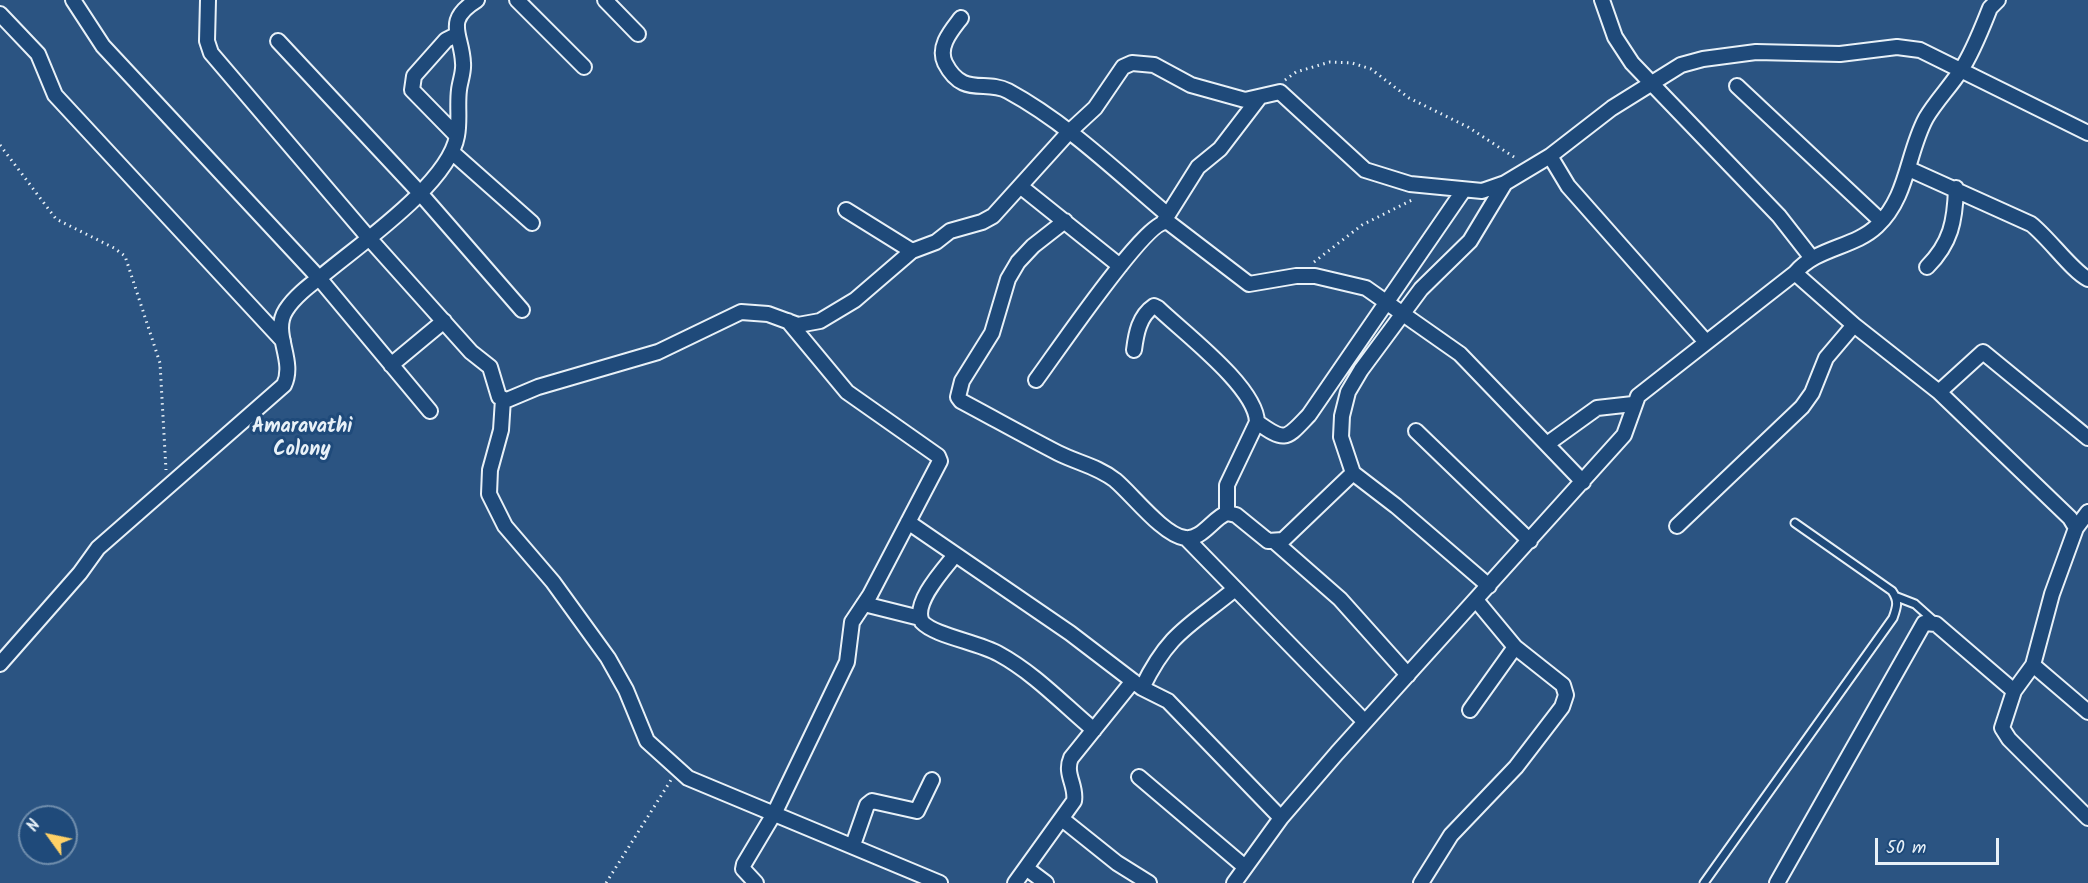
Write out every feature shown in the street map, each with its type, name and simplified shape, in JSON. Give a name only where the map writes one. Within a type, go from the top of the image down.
[{"type":"street","points":[[73,0],[103,46],[318,278],[430,411]]},
{"type":"street","points":[[208,0],[207,41],[211,53],[368,237],[471,352],[489,368],[499,397],[503,399]]},
{"type":"street","points":[[0,664],[80,573],[98,548],[284,385],[290,369],[281,324],[287,309],[318,278],[420,193],[443,169],[453,153],[457,136],[459,91],[464,64],[456,34],[456,22],[465,7],[477,0]]},
{"type":"street","points":[[518,0],[584,67]]},
{"type":"street","points":[[605,0],[638,34]]},
{"type":"street","points":[[1602,0],[1615,37],[1651,84],[1772,208],[1811,257]]},
{"type":"street","points":[[1234,883],[1281,818],[1624,435],[1633,404],[1638,396],[1795,273],[1811,257],[1866,234],[1881,221],[1905,183],[1913,151],[1926,119],[1962,69],[1990,8],[1998,0]]},
{"type":"street","points":[[0,14],[38,54],[55,95],[284,342]]},
{"type":"street","points":[[961,18],[943,48],[943,57],[953,74],[974,87],[1008,91],[1069,132],[1172,224],[1249,284],[1296,276],[1342,281],[1366,288],[1460,354],[1583,482]]},
{"type":"street","points":[[456,34],[446,40],[414,76],[411,83],[412,90],[457,136]]},
{"type":"street","points":[[278,41],[420,193],[522,310]]},
{"type":"street","points":[[503,399],[658,352],[741,312],[768,314],[808,325],[832,316],[855,300],[912,251],[936,242],[950,231],[988,219],[1069,132],[1095,108],[1123,67],[1132,63],[1154,65],[1191,85],[1245,100],[1280,92],[1365,170],[1377,176],[1435,188],[1463,191],[1482,191],[1504,183],[1530,168],[1550,156],[1612,108],[1681,64],[1756,52],[1840,54],[1897,47],[1920,50],[2088,133]]},
{"type":"street","points":[[1737,86],[1881,221]]},
{"type":"street","points":[[1036,380],[1120,266],[1150,230],[1166,218],[1198,167],[1220,149],[1259,98]]},
{"type":"street","points":[[453,153],[532,223]]},
{"type":"street","points":[[1550,156],[1568,186],[1707,342]]},
{"type":"street","points":[[1909,169],[1956,188],[2031,224],[2047,236],[2076,271],[2088,279]]},
{"type":"street","points":[[1489,586],[1396,506],[1353,473],[1341,437],[1342,416],[1348,392],[1421,289],[1470,241],[1504,183]]},
{"type":"street","points":[[1020,186],[1120,266]]},
{"type":"street","points":[[1927,267],[1949,239],[1954,223],[1956,188]]},
{"type":"street","points":[[1257,422],[1277,436],[1289,435],[1333,383],[1463,191]]},
{"type":"street","points":[[846,210],[912,251]]},
{"type":"street","points":[[1065,221],[1033,246],[1018,262],[1008,279],[992,333],[962,381],[958,397],[961,401],[1061,454],[1102,471],[1116,481],[1141,508],[1186,538],[1365,722]]},
{"type":"street","points":[[1795,273],[1854,325],[1939,392],[2070,518],[2076,528]]},
{"type":"street","points":[[1134,350],[1142,319],[1154,306],[1242,386],[1256,411],[1257,422],[1227,485],[1227,513]]},
{"type":"street","points":[[391,365],[444,321]]},
{"type":"street","points":[[756,883],[743,869],[775,812],[847,662],[852,622],[864,604],[938,466],[938,456],[847,392],[788,321]]},
{"type":"street","points":[[1677,525],[1802,407],[1812,393],[1826,358],[1854,325]]},
{"type":"street","points":[[1939,392],[1983,352],[2088,438]]},
{"type":"street","points":[[503,399],[501,430],[489,482],[489,494],[497,513],[553,582],[608,658],[626,690],[646,741],[688,778],[775,812],[940,883]]},
{"type":"street","points":[[1547,444],[1597,408],[1633,404]]},
{"type":"street","points":[[1416,430],[1530,540]]},
{"type":"street","points":[[1186,538],[1195,536],[1227,513],[1236,515],[1268,541],[1283,540],[1353,473]]},
{"type":"street","points":[[2088,512],[2076,528],[2052,594],[2032,665],[2014,691],[2002,728],[2009,739],[2088,818]]},
{"type":"street","points":[[908,522],[1070,633],[1137,684],[1168,701],[1281,818]]},
{"type":"street","points":[[1275,542],[1340,599],[1408,675]]},
{"type":"street","points":[[920,618],[926,596],[933,582],[955,555]]},
{"type":"street","points":[[1015,883],[1074,801],[1076,795],[1068,764],[1094,730],[1137,684],[1179,631],[1235,589]]},
{"type":"street","points":[[1421,883],[1451,835],[1516,766],[1562,707],[1566,695],[1563,685],[1515,647],[1476,600]]},
{"type":"street","points":[[864,604],[920,618],[935,631],[980,644],[1014,662],[1094,730]]},
{"type":"street","points":[[1777,883],[1924,623],[1936,624],[2014,691]]},
{"type":"street","points":[[1470,711],[1515,647]]},
{"type":"street","points":[[2032,665],[2088,712]]},
{"type":"street","points":[[1139,777],[1245,867]]},
{"type":"street","points":[[853,846],[867,805],[872,801],[916,811],[932,780]]},
{"type":"street","points":[[1062,819],[1117,863],[1149,883]]},
{"type":"street","points":[[1026,868],[1046,883]]},
{"type":"lane","points":[[1795,523],[1892,591],[1897,597],[1915,603],[1936,624]]},
{"type":"lane","points":[[1704,883],[1893,618],[1897,607],[1897,597]]},
{"type":"path","points":[[1280,92],[1283,82],[1296,72],[1330,62],[1352,63],[1371,69],[1409,98],[1468,127],[1530,168]]},
{"type":"path","points":[[0,145],[56,219],[114,248],[125,256],[160,363],[168,487]]},
{"type":"path","points":[[1296,276],[1362,225],[1435,188]]},
{"type":"path","points":[[606,883],[663,789],[680,770]]},
{"type":"district","name":"Amaravathi Colony","points":[[302,440]]}]
